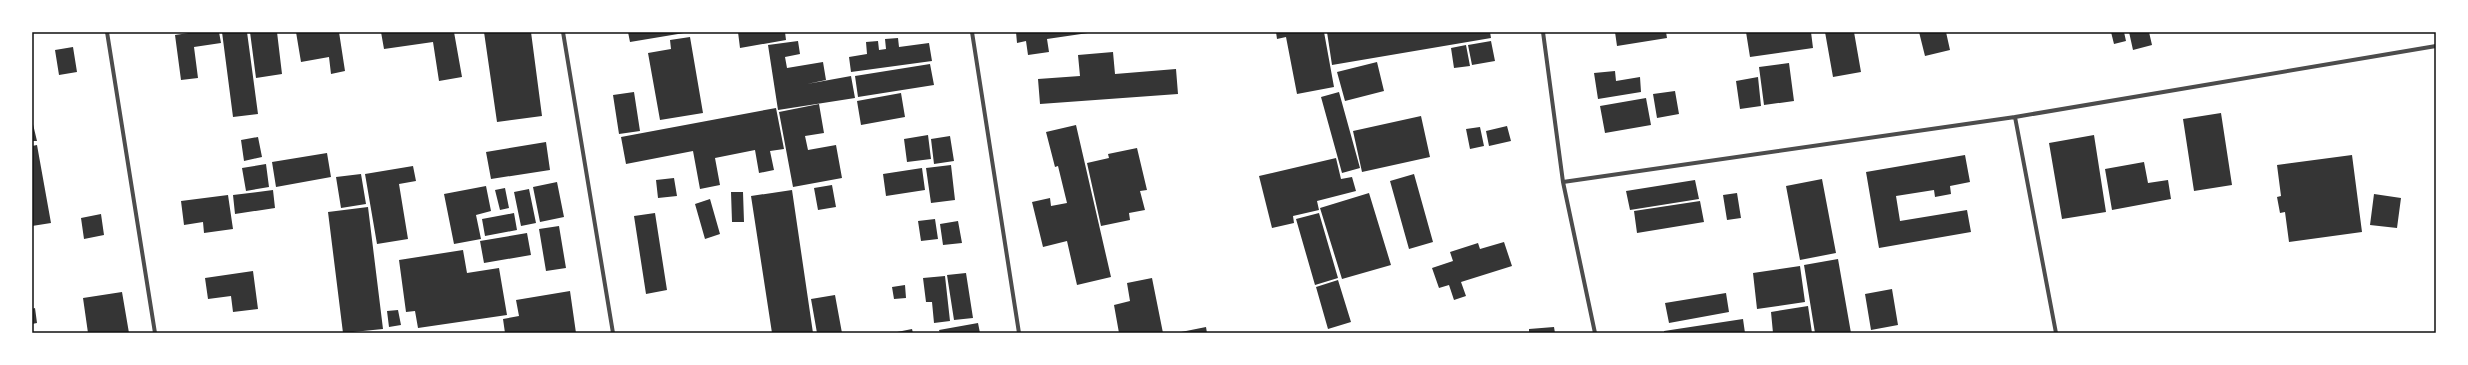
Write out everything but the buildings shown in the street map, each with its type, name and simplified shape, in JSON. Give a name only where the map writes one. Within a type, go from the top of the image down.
[{"type":"street","points":[[107,32],[155,333]]},
{"type":"street","points":[[562,32],[614,333]]},
{"type":"street","points":[[972,32],[1019,333]]},
{"type":"street","points":[[1543,32],[1563,182],[1595,333]]},
{"type":"street","points":[[1563,182],[2015,117],[2436,46]]},
{"type":"street","points":[[2015,117],[2056,333]]}]
